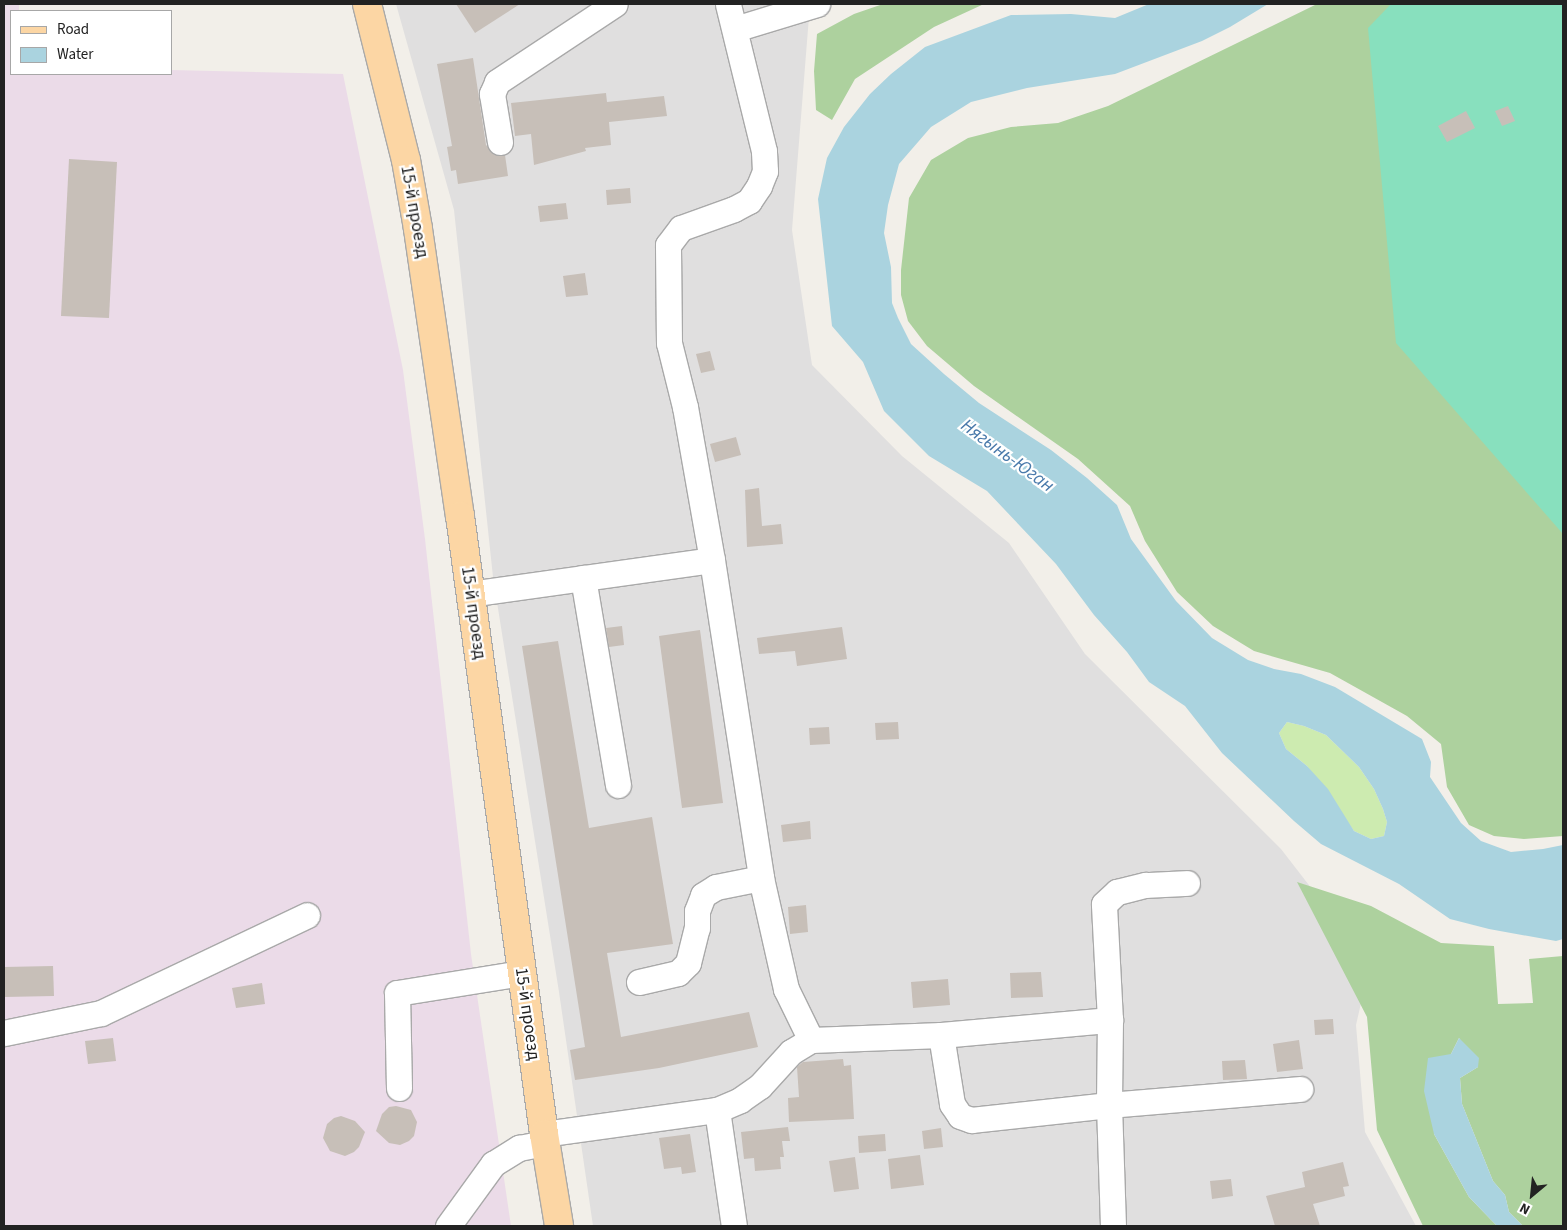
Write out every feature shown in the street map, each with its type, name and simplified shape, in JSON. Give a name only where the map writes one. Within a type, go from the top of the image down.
[{"type":"main road","name":"15-й проезд","points":[[367,4],[404,152],[415,212],[470,594],[544,1139],[559,1226]]},
{"type":"lane","points":[[500,142],[492,94],[497,82],[615,4]]},
{"type":"lane","points":[[728,4],[736,29],[764,151],[765,171],[759,186],[749,200],[734,209],[681,228],[668,245],[669,343],[685,407],[712,560],[761,878],[786,989],[811,1040]]},
{"type":"lane","points":[[736,29],[817,4]]},
{"type":"lane","points":[[470,594],[712,560]]},
{"type":"lane","points":[[583,578],[618,785]]},
{"type":"lane","points":[[639,982],[678,973],[688,963],[697,928],[697,911],[702,895],[716,887],[761,878]]},
{"type":"lane","points":[[1113,1226],[1109,1105],[1110,1020],[1104,904],[1117,892],[1146,885],[1187,883]]},
{"type":"lane","points":[[4,1032],[102,1013],[307,915]]},
{"type":"lane","points":[[399,1088],[397,993],[522,973]]},
{"type":"lane","points":[[448,1226],[493,1164],[519,1148],[544,1139],[717,1110],[740,1100],[760,1086],[791,1052],[811,1040],[941,1035],[1110,1020]]},
{"type":"lane","points":[[941,1035],[952,1104],[960,1116],[971,1120],[1109,1105],[1300,1089]]},
{"type":"lane","points":[[717,1110],[734,1226]]},
{"type":"shaded area","points":[[4,4],[19,4],[19,10],[10,10],[10,75],[172,75],[172,70],[343,74],[403,370],[425,539],[471,954],[511,1226],[4,1226]]},
{"type":"shaded area","points":[[396,4],[810,4],[792,230],[812,365],[902,456],[1009,543],[1085,654],[1281,849],[1370,964],[1356,1025],[1365,1132],[1416,1226],[593,1226],[559,992],[493,577],[454,210]]},
{"type":"green space","points":[[883,4],[984,4],[934,27],[855,79],[832,120],[816,110],[814,71],[817,34],[854,14]]},
{"type":"green space","points":[[1317,4],[1563,4],[1563,836],[1524,839],[1494,836],[1469,825],[1447,787],[1441,744],[1407,716],[1330,673],[1254,651],[1213,626],[1177,592],[1145,541],[1130,506],[1078,459],[974,386],[927,346],[908,321],[901,295],[901,270],[909,198],[931,160],[968,138],[1011,127],[1058,123],[1108,106]]},
{"type":"green space","points":[[1391,4],[1563,4],[1563,534],[1396,343],[1368,28]]},
{"type":"green space","points":[[1287,722],[1304,726],[1326,735],[1359,767],[1374,789],[1383,809],[1387,822],[1384,836],[1371,839],[1354,831],[1307,766],[1286,749],[1279,733]]},
{"type":"green space","points":[[1297,882],[1371,906],[1441,943],[1494,946],[1498,1004],[1533,1003],[1529,959],[1563,956],[1563,1226],[1523,1226],[1509,1212],[1505,1195],[1493,1181],[1462,1104],[1460,1078],[1478,1067],[1459,1038],[1451,1054],[1434,1134],[1469,1197],[1497,1226],[1423,1226],[1377,1130],[1367,1017]]},
{"type":"water","name":"Нягынь-Юган","points":[[1149,4],[1268,4],[1202,41],[1115,74],[1027,88],[971,102],[931,127],[899,164],[888,205],[884,233],[891,267],[892,303],[898,318],[911,344],[944,374],[979,403],[1051,450],[1087,478],[1117,505],[1131,539],[1176,601],[1212,638],[1248,660],[1274,669],[1301,674],[1335,687],[1422,739],[1431,762],[1430,777],[1461,823],[1481,841],[1511,852],[1563,845],[1563,939],[1556,941],[1489,929],[1450,919],[1399,884],[1321,844],[1222,753],[1185,706],[1149,682],[1127,652],[1094,615],[1056,564],[987,491],[929,456],[884,411],[863,362],[832,326],[818,199],[827,158],[844,127],[870,94],[891,74],[925,47],[1011,15],[1071,14],[1115,18]],"holes":[[[1287,722],[1304,726],[1326,735],[1359,767],[1374,789],[1383,809],[1387,822],[1384,836],[1371,839],[1354,831],[1328,789],[1307,766],[1286,749],[1279,733]]]},
{"type":"water","points":[[1459,1038],[1479,1058],[1478,1067],[1460,1078],[1462,1104],[1493,1181],[1505,1195],[1509,1212],[1523,1226],[1497,1226],[1469,1197],[1434,1134],[1424,1091],[1428,1058],[1451,1054]]},
{"type":"building","points":[[456,4],[520,4],[475,33]]},
{"type":"building","points":[[473,58],[486,145],[495,155],[505,155],[508,176],[458,184],[456,170],[451,171],[447,147],[452,146],[437,64]]},
{"type":"building","points":[[606,93],[607,102],[664,96],[667,116],[609,122],[611,145],[585,148],[586,151],[534,165],[531,134],[515,136],[511,103]]},
{"type":"building","points":[[1508,106],[1515,121],[1502,126],[1495,111]]},
{"type":"building","points":[[1466,111],[1475,128],[1447,142],[1438,126]]},
{"type":"building","points":[[69,159],[117,162],[109,318],[61,316]]},
{"type":"building","points":[[630,188],[631,203],[607,205],[606,190]]},
{"type":"building","points":[[566,203],[568,219],[540,222],[538,206]]},
{"type":"building","points":[[585,273],[588,295],[566,297],[563,276]]},
{"type":"building","points":[[710,351],[715,370],[701,373],[696,354]]},
{"type":"building","points":[[736,437],[741,455],[715,462],[710,444]]},
{"type":"building","points":[[759,488],[762,526],[781,524],[783,544],[747,547],[745,490]]},
{"type":"building","points":[[622,626],[624,645],[609,647],[606,628]]},
{"type":"building","points":[[842,627],[847,659],[797,666],[795,651],[759,654],[757,638]]},
{"type":"building","points":[[700,630],[723,803],[682,808],[659,636]]},
{"type":"building","points":[[558,641],[589,828],[652,817],[673,944],[607,953],[621,1037],[749,1012],[758,1047],[659,1068],[575,1080],[570,1050],[585,1047],[522,646]]},
{"type":"building","points":[[898,722],[899,739],[876,740],[875,723]]},
{"type":"building","points":[[829,727],[830,744],[810,745],[809,728]]},
{"type":"building","points":[[810,821],[811,839],[783,842],[781,825]]},
{"type":"building","points":[[806,905],[808,932],[790,934],[788,907]]},
{"type":"building","points":[[53,966],[54,996],[4,997],[4,967]]},
{"type":"building","points":[[1041,972],[1043,997],[1011,998],[1010,973]]},
{"type":"building","points":[[948,979],[950,1005],[913,1008],[911,982]]},
{"type":"building","points":[[262,983],[265,1004],[236,1008],[232,988]]},
{"type":"building","points":[[1333,1019],[1334,1034],[1315,1035],[1314,1020]]},
{"type":"building","points":[[113,1038],[116,1061],[88,1064],[85,1041]]},
{"type":"building","points":[[1299,1040],[1303,1069],[1277,1072],[1273,1044]]},
{"type":"building","points":[[843,1059],[844,1066],[851,1065],[854,1119],[789,1122],[788,1098],[799,1097],[797,1067],[803,1062]]},
{"type":"building","points":[[1245,1060],[1247,1079],[1223,1080],[1222,1061]]},
{"type":"building","points":[[396,1106],[411,1110],[417,1122],[414,1136],[409,1141],[400,1145],[389,1143],[376,1131],[382,1114],[389,1107]]},
{"type":"building","points":[[341,1116],[355,1121],[365,1132],[359,1147],[354,1152],[345,1156],[330,1151],[323,1138],[327,1124],[334,1118]]},
{"type":"building","points":[[788,1127],[790,1141],[782,1141],[784,1157],[780,1157],[781,1169],[755,1171],[754,1158],[744,1159],[741,1132]]},
{"type":"building","points":[[941,1128],[943,1147],[924,1149],[922,1131]]},
{"type":"building","points":[[690,1134],[696,1172],[682,1174],[681,1167],[664,1169],[659,1138]]},
{"type":"building","points":[[885,1134],[886,1151],[859,1153],[858,1136]]},
{"type":"building","points":[[920,1155],[924,1185],[891,1189],[888,1159]]},
{"type":"building","points":[[855,1157],[859,1189],[834,1192],[829,1161]]},
{"type":"building","points":[[1343,1162],[1349,1186],[1343,1187],[1345,1196],[1313,1204],[1320,1226],[1275,1226],[1266,1196],[1305,1187],[1302,1172]]},
{"type":"building","points":[[1231,1179],[1233,1196],[1212,1199],[1210,1181]]}]
